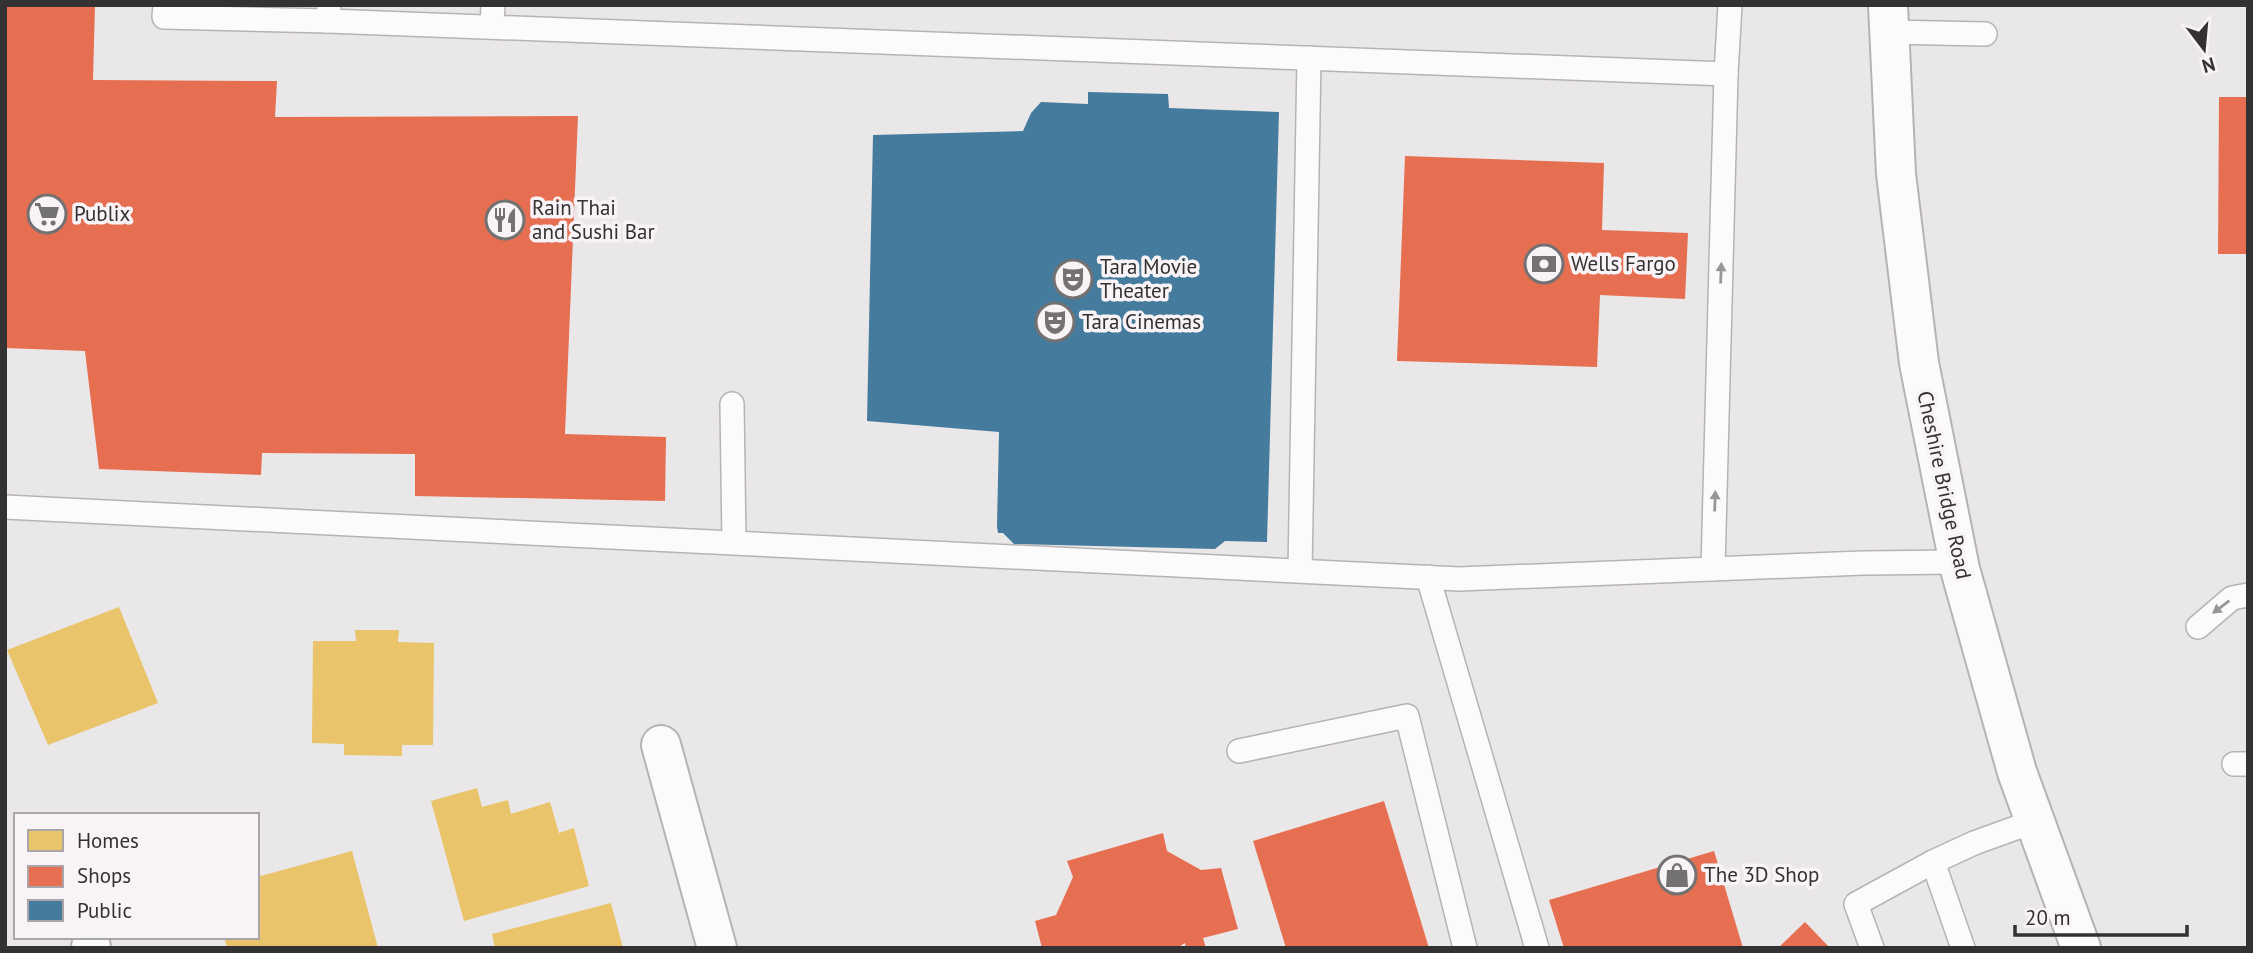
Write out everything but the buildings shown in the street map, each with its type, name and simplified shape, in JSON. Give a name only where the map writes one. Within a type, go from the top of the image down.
[{"type":"main road","name":"Cheshire Bridge Road","points":[[1888,18],[1896,174],[1919,363],[1959,562],[2017,772],[2081,948]]},
{"type":"main road","points":[[661,745],[717,948]]},
{"type":"lane","points":[[165,5],[164,17],[328,13],[492,16],[1309,58],[1727,74]]},
{"type":"lane","points":[[1713,569],[1730,5]]},
{"type":"lane","points":[[1888,18],[1985,34]]},
{"type":"lane","points":[[1300,571],[1309,58]]},
{"type":"lane","points":[[732,404],[734,542]]},
{"type":"lane","points":[[5,507],[1459,579],[1959,562]]},
{"type":"lane","points":[[1428,577],[1538,948]]},
{"type":"lane","points":[[2198,627],[2232,598],[2248,595]]},
{"type":"lane","points":[[1239,751],[1407,716],[1465,948]]},
{"type":"lane","points":[[1872,948],[1856,904],[1933,862],[1974,843],[2035,821]]},
{"type":"lane","points":[[1933,862],[1963,948]]},
{"type":"place","name":"Publix","points":[[47,214]]},
{"type":"place","name":"Rain Thai and Sushi Bar","points":[[505,220]]},
{"type":"place","name":"Wells Fargo","points":[[1544,264]]},
{"type":"place","name":"Tara Movie Theater","points":[[1073,279]]},
{"type":"place","name":"Tara Cinemas","points":[[1055,322]]},
{"type":"place","name":"The 3D Shop","points":[[1677,875]]}]
